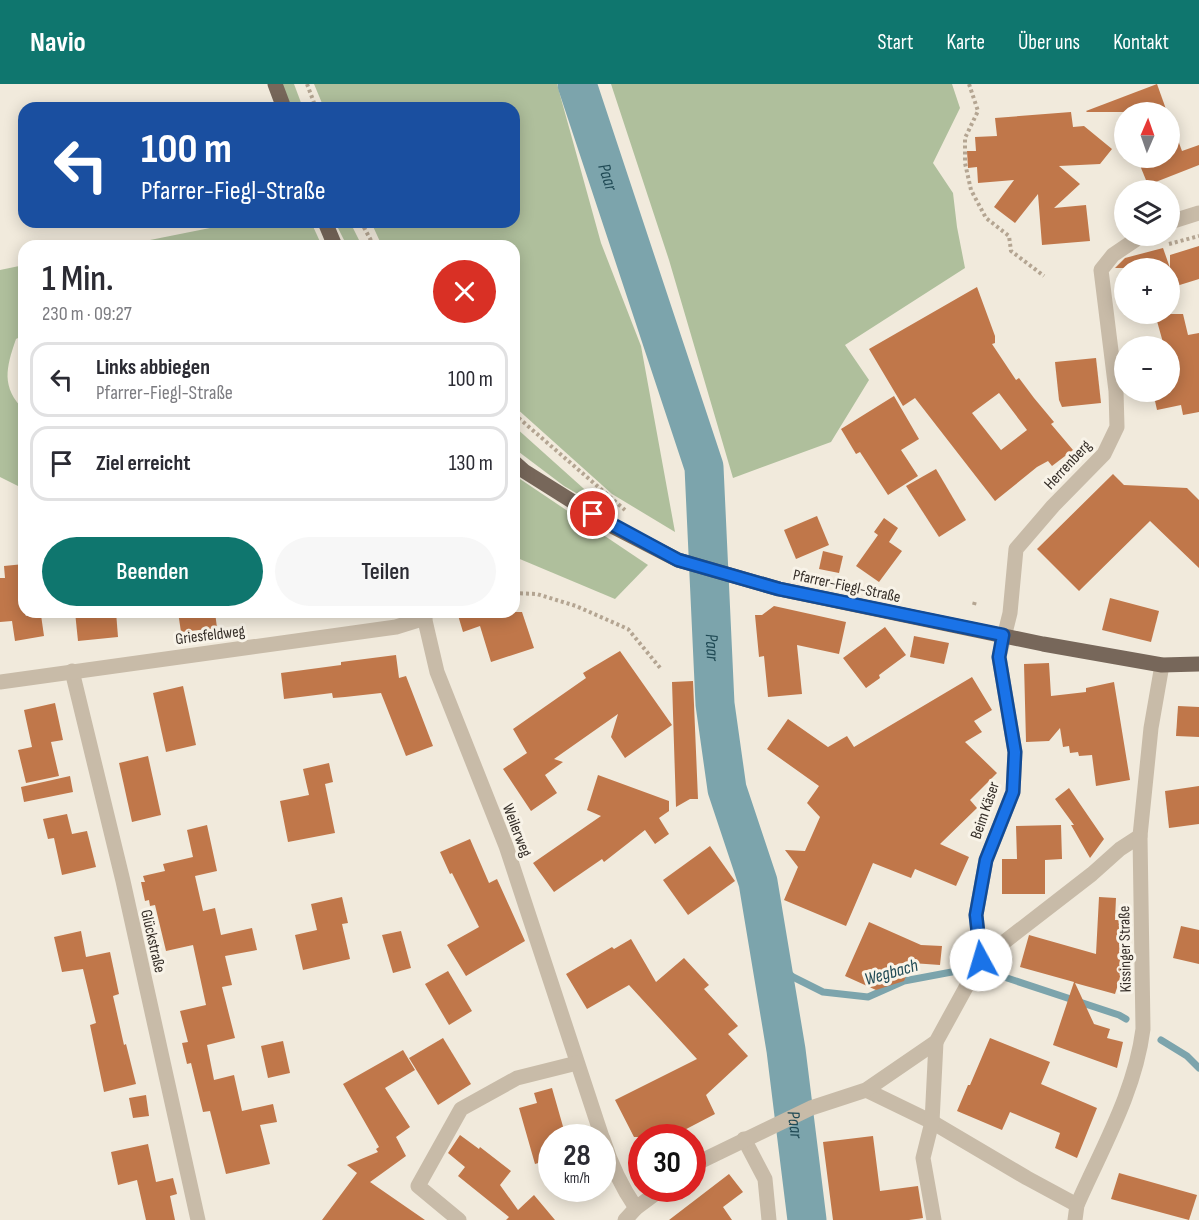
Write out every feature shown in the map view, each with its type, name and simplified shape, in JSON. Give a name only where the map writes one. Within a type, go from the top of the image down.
[{"type":"main road","points":[[275,84],[282,102]]},
{"type":"main road","name":"Pfarrer-Fiegl-Straße","points":[[520,467],[610,525],[678,560],[779,589],[1003,635],[1162,665],[1199,664]]},
{"type":"street","points":[[1180,219],[1199,213]]},
{"type":"street","name":"Herrenberg","points":[[1003,635],[1010,613],[1016,549],[1035,525],[1104,454],[1117,427],[1116,391],[1101,270],[1113,255],[1127,246]]},
{"type":"street","name":"Griesfeldweg","points":[[0,682],[384,628],[415,618]]},
{"type":"street","name":"Weilerweg","points":[[425,618],[437,672],[506,846],[598,1124]]},
{"type":"street","name":"Beim Käser","points":[[981,960],[976,915],[986,860],[1013,792],[1015,752],[999,657],[1003,635]]},
{"type":"street","name":"Kissinger Straße","points":[[1076,1213],[1122,1106],[1141,1047],[1143,1029],[1140,836],[1151,728],[1162,665]]},
{"type":"street","name":"Glückstraße","points":[[72,671],[123,882],[198,1220]]},
{"type":"street","points":[[934,1220],[923,1158],[932,1122],[936,1042],[981,960],[1092,874],[1120,849],[1140,836]]},
{"type":"street","points":[[706,1158],[811,1108],[866,1090],[936,1042]]},
{"type":"street","points":[[459,1220],[418,1186],[461,1109],[517,1078],[577,1063]]},
{"type":"street","points":[[866,1090],[932,1122],[1027,1178],[1076,1213]]},
{"type":"street","points":[[744,1138],[765,1179],[769,1220]]},
{"type":"street","name":"Weilerweg","points":[[616,1174],[636,1208]]},
{"type":"street","points":[[626,1220],[644,1202]]},
{"type":"path","points":[[307,84],[314,102]]},
{"type":"path","points":[[969,84],[978,111],[965,138],[965,163],[971,190],[986,219],[1009,236],[1011,251],[1044,276]]},
{"type":"path","points":[[1180,241],[1199,236]]},
{"type":"path","points":[[520,419],[631,514]]},
{"type":"path","points":[[520,593],[537,594],[576,606],[628,629],[661,669]]},
{"type":"green space","points":[[277,84],[294,84],[301,102],[284,102]]},
{"type":"green space","points":[[314,84],[557,84],[601,243],[641,346],[675,532],[612,494],[520,411],[520,240],[379,240],[374,228],[520,228],[520,102],[322,102]]},
{"type":"green space","points":[[611,84],[952,84],[960,108],[933,163],[953,193],[965,268],[845,345],[869,380],[831,442],[733,478],[669,260]]},
{"type":"green space","points":[[210,228],[314,228],[319,240],[150,240]]},
{"type":"green space","points":[[338,228],[353,228],[359,240],[344,240]]},
{"type":"green space","points":[[18,266],[18,338],[10,359],[8,377],[12,393],[18,403],[18,486],[0,477],[0,270]]},
{"type":"green space","points":[[520,431],[612,514],[564,486],[520,453]]},
{"type":"green space","points":[[520,479],[648,565],[615,599],[520,559]]},
{"type":"building","points":[[1157,84],[1163,102],[1114,102],[1114,112],[1086,111]]},
{"type":"building","points":[[1071,112],[1073,127],[1084,126],[1112,149],[1100,164],[1059,166],[1080,184],[1054,208],[1086,205],[1090,241],[1042,245],[1038,194],[1015,223],[994,207],[1014,180],[978,183],[977,167],[968,168],[967,151],[976,151],[975,137],[997,136],[995,118]]},
{"type":"building","points":[[1199,145],[1199,165],[1161,180],[1146,180],[1141,168],[1180,168],[1180,146],[1182,151]]},
{"type":"building","points":[[1199,246],[1199,279],[1180,285],[1180,258],[1170,258],[1170,255]]},
{"type":"building","points":[[1163,248],[1166,258],[1125,258]]},
{"type":"building","points":[[977,287],[995,336],[995,343],[992,344],[1016,380],[1019,378],[1054,422],[1051,424],[1073,450],[1052,466],[1048,461],[1037,467],[995,501],[915,398],[903,406],[869,349]],"holes":[[[999,393],[1027,430],[1001,450],[972,413]]]},
{"type":"building","points":[[1180,314],[1183,314],[1188,335],[1199,333],[1199,412],[1183,415],[1181,405],[1157,410],[1155,402],[1180,402],[1180,336],[1161,336],[1158,324],[1180,324]]},
{"type":"building","points":[[1096,358],[1101,403],[1062,407],[1059,400],[1055,362]]},
{"type":"building","points":[[894,396],[919,439],[901,450],[918,476],[888,495],[860,452],[856,454],[841,429]]},
{"type":"building","points":[[936,469],[966,520],[939,537],[906,486]]},
{"type":"building","points":[[1113,474],[1124,485],[1187,488],[1199,500],[1199,568],[1150,521],[1079,591],[1037,549]]},
{"type":"building","points":[[817,516],[829,545],[796,559],[784,530]]},
{"type":"building","points":[[884,518],[898,528],[889,542],[902,551],[879,582],[856,566],[878,535],[874,532]]},
{"type":"building","points":[[823,551],[843,556],[839,573],[819,569]]},
{"type":"building","points":[[18,565],[18,618],[41,618],[44,636],[15,641],[12,621],[0,622],[0,578],[5,578],[4,566]]},
{"type":"building","points":[[1110,598],[1159,611],[1151,642],[1102,630]]},
{"type":"building","points":[[774,606],[846,622],[839,654],[797,645],[802,694],[768,697],[764,656],[759,657],[755,615],[762,615]]},
{"type":"building","points":[[520,612],[522,612],[534,648],[491,662],[480,626],[463,632],[459,618],[520,618]]},
{"type":"building","points":[[76,618],[116,618],[118,637],[78,641]]},
{"type":"building","points":[[179,618],[216,618],[217,628],[181,632]]},
{"type":"building","points":[[885,627],[906,655],[866,688],[843,658]]},
{"type":"building","points":[[914,636],[949,643],[944,664],[910,657]]},
{"type":"building","points":[[620,651],[672,725],[625,758],[611,737],[618,714],[554,759],[563,762],[545,775],[557,793],[531,811],[503,769],[527,753],[513,729],[586,678],[583,673]]},
{"type":"building","points":[[396,655],[399,678],[406,676],[433,746],[406,756],[381,693],[333,698],[332,693],[284,699],[281,673]]},
{"type":"building","points":[[1049,663],[1051,696],[1086,692],[1086,688],[1114,682],[1130,780],[1096,786],[1092,755],[1079,756],[1078,752],[1070,753],[1069,746],[1063,747],[1060,728],[1049,741],[1026,742],[1024,664]]},
{"type":"building","points":[[972,677],[992,710],[974,721],[982,732],[965,742],[997,773],[970,800],[977,808],[940,844],[969,857],[956,886],[915,869],[911,878],[873,863],[846,926],[784,900],[798,867],[785,850],[805,851],[820,817],[807,803],[819,786],[767,749],[788,719],[828,747],[847,736],[854,747]]},
{"type":"building","points":[[693,681],[698,799],[690,799],[676,807],[672,682]]},
{"type":"building","points":[[183,686],[196,745],[166,752],[153,693]]},
{"type":"building","points":[[55,703],[63,740],[51,742],[59,776],[26,783],[18,750],[32,747],[24,710]]},
{"type":"building","points":[[1178,706],[1199,707],[1199,737],[1176,736]]},
{"type":"building","points":[[148,756],[161,815],[132,822],[119,763]]},
{"type":"building","points":[[329,763],[333,782],[325,784],[335,833],[288,842],[280,801],[309,795],[303,769]]},
{"type":"building","points":[[598,775],[669,801],[669,811],[659,818],[669,834],[655,844],[645,830],[604,862],[602,859],[554,892],[533,863],[601,816],[587,810]]},
{"type":"building","points":[[70,776],[73,792],[24,802],[21,787]]},
{"type":"building","points":[[1199,786],[1199,824],[1169,828],[1165,791]]},
{"type":"building","points":[[1069,788],[1104,839],[1090,858],[1071,825],[1074,825],[1055,799]]},
{"type":"building","points":[[67,814],[72,834],[87,831],[96,867],[62,875],[54,838],[48,839],[43,819]]},
{"type":"building","points":[[207,825],[217,871],[195,876],[203,911],[215,908],[221,935],[252,928],[257,950],[225,956],[232,985],[222,987],[235,1038],[207,1045],[214,1080],[234,1075],[242,1111],[273,1104],[277,1122],[260,1125],[270,1164],[226,1174],[210,1111],[203,1112],[191,1063],[187,1064],[182,1043],[188,1042],[180,1011],[206,1005],[193,945],[166,951],[155,905],[150,906],[149,900],[145,901],[141,882],[145,882],[143,876],[165,871],[163,864],[193,857],[187,830]]},
{"type":"building","points":[[1061,825],[1062,859],[1045,860],[1045,894],[1002,894],[1002,859],[1017,859],[1016,826]]},
{"type":"building","points":[[470,839],[489,883],[497,879],[525,941],[466,976],[447,945],[479,927],[440,852]]},
{"type":"building","points":[[710,846],[735,881],[688,915],[663,880]]},
{"type":"building","points":[[342,897],[348,923],[342,924],[350,959],[303,970],[295,935],[317,930],[311,904]]},
{"type":"building","points":[[1099,897],[1116,898],[1115,920],[1125,920],[1123,969],[1115,994],[1075,983],[1094,1024],[1110,1029],[1107,1038],[1123,1042],[1117,1068],[1053,1045],[1074,982],[1020,967],[1029,935],[1096,954]]},
{"type":"building","points":[[869,922],[921,945],[942,946],[940,965],[912,963],[904,981],[876,990],[845,976]]},
{"type":"building","points":[[1181,926],[1199,930],[1199,964],[1173,958]]},
{"type":"building","points":[[81,931],[86,957],[110,952],[119,994],[113,996],[136,1084],[104,1092],[90,1025],[96,1023],[83,969],[62,972],[54,937]]},
{"type":"building","points":[[401,931],[411,968],[393,973],[382,935]]},
{"type":"building","points":[[631,939],[656,982],[684,958],[709,985],[704,989],[738,1026],[728,1034],[748,1056],[706,1095],[715,1114],[696,1124],[628,1125],[615,1100],[697,1059],[629,985],[587,1009],[566,974],[612,947],[614,949]]},
{"type":"building","points":[[448,971],[472,1011],[449,1025],[425,984]]},
{"type":"building","points":[[443,1038],[471,1084],[438,1105],[409,1058]]},
{"type":"building","points":[[990,1038],[1050,1062],[1041,1084],[1097,1108],[1077,1158],[1055,1148],[1060,1133],[1010,1112],[1002,1130],[957,1111]]},
{"type":"building","points":[[283,1041],[290,1073],[268,1078],[261,1046]]},
{"type":"building","points":[[403,1050],[415,1070],[385,1088],[410,1127],[396,1137],[406,1156],[370,1182],[425,1220],[322,1220],[357,1173],[347,1165],[378,1152],[376,1149],[379,1147],[343,1084]]},
{"type":"building","points":[[552,1088],[562,1124],[538,1124],[538,1163],[535,1164],[519,1108],[537,1103],[534,1093]]},
{"type":"building","points":[[146,1095],[149,1116],[133,1118],[129,1098]]},
{"type":"building","points":[[460,1135],[479,1149],[480,1147],[511,1171],[500,1185],[518,1210],[534,1195],[555,1220],[506,1220],[509,1217],[458,1176],[465,1167],[448,1153]]},
{"type":"building","points":[[873,1136],[880,1191],[918,1186],[923,1218],[833,1220],[823,1142]]},
{"type":"building","points":[[148,1144],[156,1182],[173,1178],[177,1194],[170,1196],[175,1220],[146,1220],[137,1180],[118,1185],[111,1152]]},
{"type":"building","points":[[1119,1173],[1197,1195],[1189,1220],[1111,1199]]},
{"type":"building","points":[[729,1174],[743,1192],[723,1207],[732,1220],[669,1220],[692,1202],[706,1202],[706,1192]]},
{"type":"waterway","name":"Paar","points":[[577,84],[704,467],[715,704],[727,789],[758,882],[786,1050],[807,1220]]},
{"type":"waterway","name":"Wegbach","points":[[771,959],[793,977],[823,992],[868,997],[904,981],[957,971]]},
{"type":"waterway","name":"Wegbach","points":[[992,975],[1001,976],[1126,1019]]},
{"type":"waterway","name":"Wegbach","points":[[1161,1040],[1187,1056],[1199,1068]]},
{"type":"route","points":[[593,514],[678,560],[779,589],[1003,635],[999,657],[1015,752],[1013,792],[986,860],[976,915],[981,960]]}]
